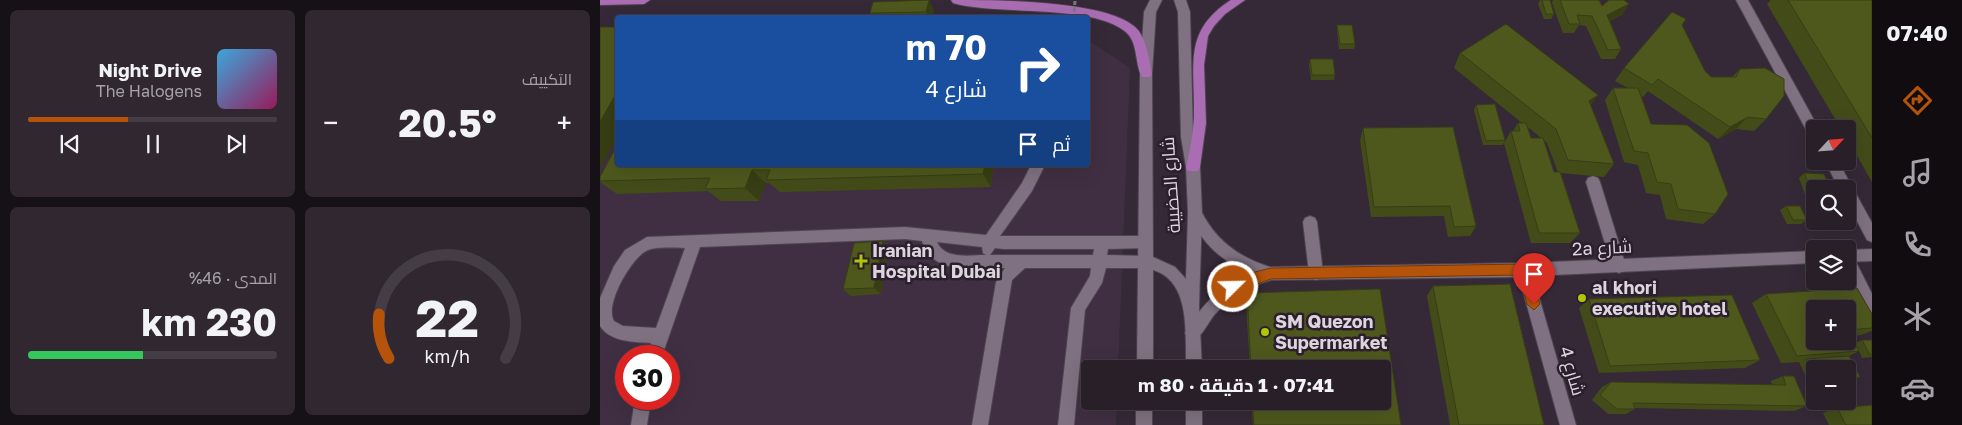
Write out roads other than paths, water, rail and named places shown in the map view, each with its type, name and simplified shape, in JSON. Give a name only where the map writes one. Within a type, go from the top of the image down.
[{"type":"main road","points":[[600,1],[644,0]]},
{"type":"main road","points":[[957,0],[983,5],[1084,5],[1103,10],[1119,18],[1131,30],[1139,44],[1146,74]]},
{"type":"main road","points":[[1193,167],[1200,118],[1200,41],[1213,19],[1226,7],[1239,0]]},
{"type":"street","name":"شارع الحضيبة","points":[[1145,360],[1146,74],[1150,12],[1156,0]]},
{"type":"street","name":"شارع الحضيبة","points":[[1180,0],[1184,12],[1187,137],[1193,167],[1195,213],[1192,307],[1194,360]]},
{"type":"street","points":[[1742,0],[1808,120]]},
{"type":"street","points":[[985,262],[990,242],[1004,217],[1024,195],[1037,167]]},
{"type":"street","points":[[1593,182],[1618,266]]},
{"type":"street","points":[[1856,207],[1872,236]]},
{"type":"street","name":"2a شارع","points":[[1195,213],[1201,227],[1222,252],[1253,269],[1271,273],[1524,270],[1806,257]]},
{"type":"street","points":[[1310,222],[1316,273]]},
{"type":"street","points":[[661,336],[612,330],[605,324],[603,309],[623,262],[638,247],[647,243],[856,234],[928,234],[990,242],[1146,242]]},
{"type":"street","points":[[928,234],[930,247],[942,258],[955,261],[1146,262],[1160,264],[1170,270],[1179,280],[1192,307]]},
{"type":"street","points":[[658,345],[696,240]]},
{"type":"street","points":[[1066,425],[1078,308],[1097,278],[1102,242]]},
{"type":"street","points":[[1856,256],[1872,255]]},
{"type":"street","points":[[980,425],[1003,282],[1007,274],[1020,262]]},
{"type":"street","name":"شارع 4","points":[[1524,270],[1568,425]]},
{"type":"street","name":"2a شارع","points":[[1193,333],[1203,315],[1233,287],[1271,273]]},
{"type":"street","points":[[1856,278],[1872,309]]},
{"type":"street","points":[[639,425],[641,410]]},
{"type":"street","points":[[1144,410],[1144,425]]},
{"type":"street","points":[[1194,410],[1194,425]]},
{"type":"place","name":"Iranian Hospital Dubai","points":[[861,261]]},
{"type":"place","name":"al khori executive hotel","points":[[1582,298]]},
{"type":"place","name":"SM Quezon Supermarket","points":[[1265,332]]}]
